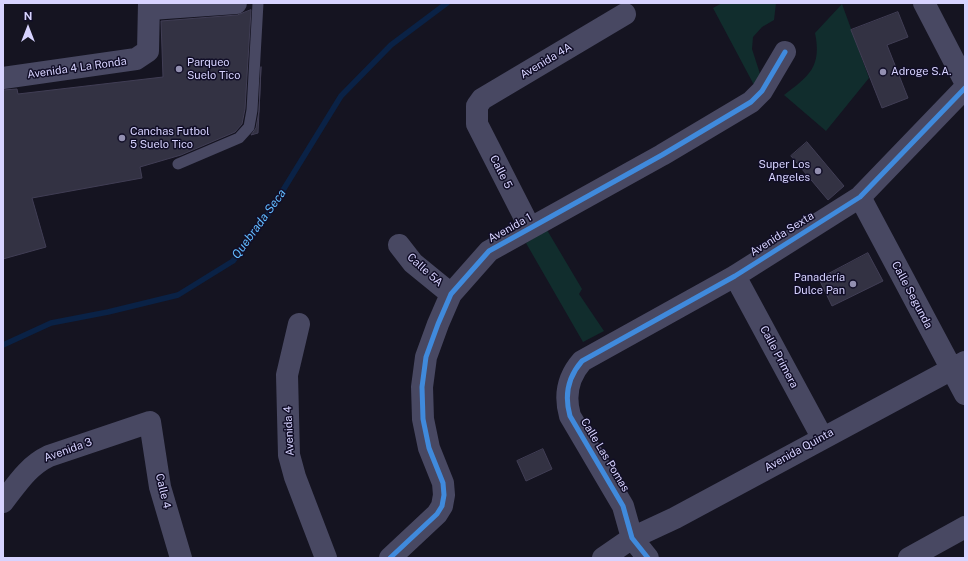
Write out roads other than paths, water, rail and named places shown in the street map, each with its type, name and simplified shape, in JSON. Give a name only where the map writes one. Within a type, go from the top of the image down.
[{"type":"street","points":[[150,6],[236,3]]},
{"type":"street","points":[[924,3],[965,82]]},
{"type":"street","name":"Avenida 4 La Ronda","points":[[3,78],[136,59],[148,51],[150,6]]},
{"type":"street","name":"Avenida 4A","points":[[476,116],[477,106],[482,98],[625,14]]},
{"type":"street","name":"Avenida 1","points":[[390,558],[437,514],[442,506],[444,495],[443,483],[429,448],[423,419],[422,387],[426,357],[451,294],[489,251],[662,155],[751,102],[762,91],[785,52]]},
{"type":"street","name":"Avenida Sexta","points":[[582,361],[735,276],[860,197],[965,88]]},
{"type":"street","name":"Calle 5","points":[[476,116],[477,124],[530,228]]},
{"type":"street","name":"Calle Segunda","points":[[860,197],[958,365],[965,394]]},
{"type":"street","name":"Calle 5A","points":[[399,246],[413,263],[451,294]]},
{"type":"street","name":"Calle Primera","points":[[735,276],[822,437]]},
{"type":"street","name":"Avenida 4","points":[[299,324],[287,375],[289,455],[295,477],[326,558]]},
{"type":"street","name":"Calle Las Pomas","points":[[582,361],[573,372],[567,387],[566,405],[570,416],[623,506],[632,538],[648,558]]},
{"type":"street","name":"Avenida Quinta","points":[[602,558],[632,538],[675,518],[822,437],[958,365]]},
{"type":"street","name":"Avenida 3","points":[[3,502],[29,469],[49,456],[150,422]]},
{"type":"street","name":"Calle 4","points":[[150,422],[160,487],[181,558]]},
{"type":"street","points":[[909,558],[965,527]]},
{"type":"lane","points":[[178,164],[239,138],[249,127],[252,110],[258,3]]},
{"type":"waterway","name":"Quebrada Seca","points":[[3,345],[51,323],[108,312],[178,295],[233,261],[269,213],[341,96],[391,45],[447,3]]},
{"type":"place","name":"Parqueo Suelo Tico","points":[[179,69]]},
{"type":"place","name":"Adroge S.A.","points":[[883,72]]},
{"type":"place","name":"Canchas Futbol 5 Suelo Tico","points":[[122,138]]},
{"type":"place","name":"Super Los Angeles","points":[[818,171]]},
{"type":"place","name":"Panadería Dulce Pan","points":[[853,284]]}]
